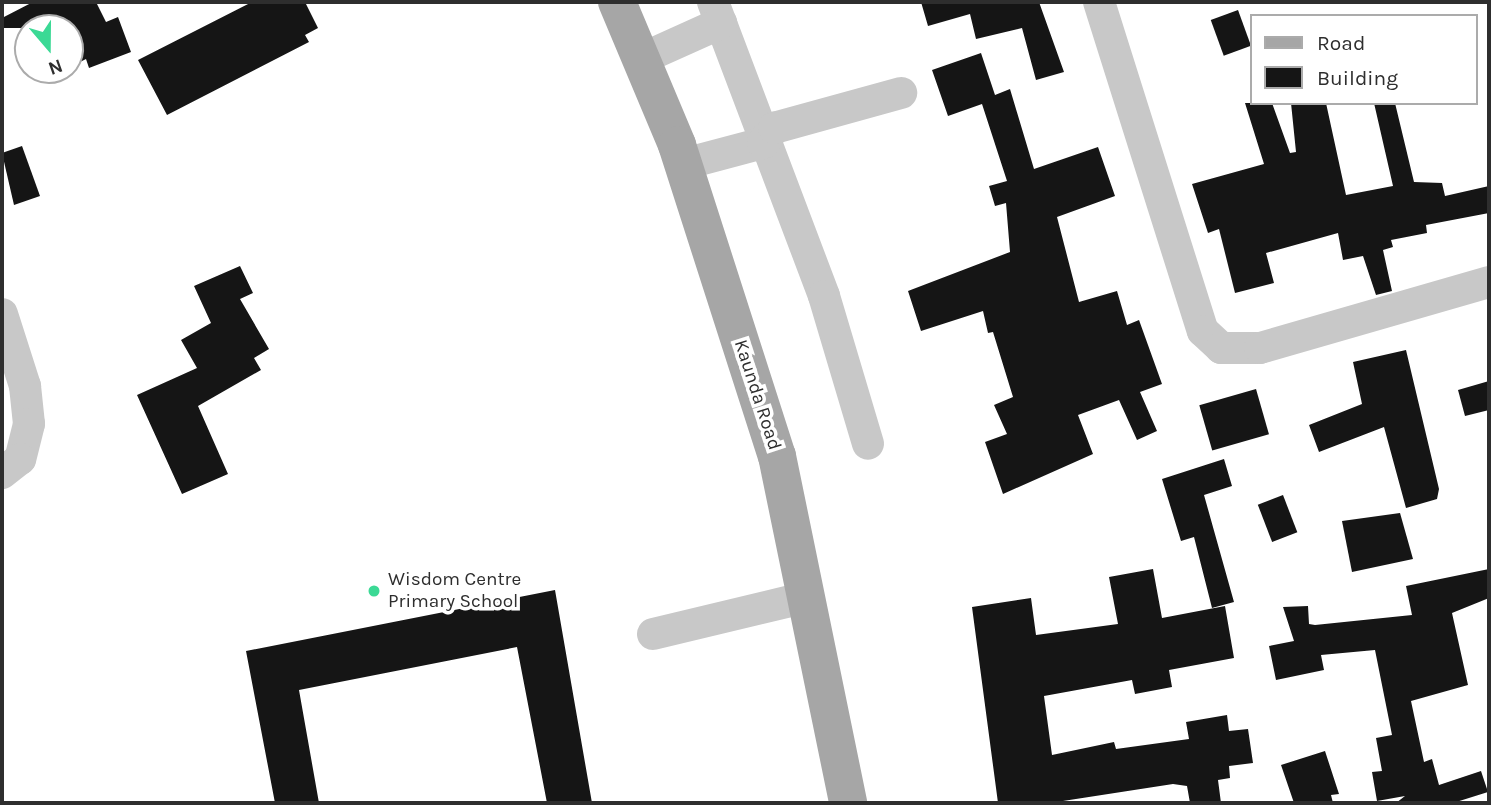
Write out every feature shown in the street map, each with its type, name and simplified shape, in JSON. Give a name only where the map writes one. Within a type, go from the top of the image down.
[{"type":"main road","name":"Kaunda Road","points":[[617,2],[684,164],[777,456],[848,803]]},
{"type":"street","points":[[1099,2],[1203,331],[1221,348],[1260,348],[1489,282]]},
{"type":"street","points":[[641,59],[717,13],[763,143],[824,296],[869,444]]},
{"type":"street","points":[[684,164],[763,143],[774,128],[901,93]]},
{"type":"street","points":[[2,314],[25,386],[29,424],[20,459],[2,473]]},
{"type":"street","points":[[653,634],[807,597]]},
{"type":"building","points":[[33,2],[96,2],[106,22],[118,17],[131,52],[89,68],[86,59],[84,60],[84,14],[14,14],[14,28],[2,28],[2,18]]},
{"type":"building","points":[[252,2],[305,2],[318,28],[305,35],[309,42],[167,115],[138,60]]},
{"type":"building","points":[[921,2],[1039,2],[1064,72],[1036,80],[1022,28],[976,39],[970,14],[928,26]]},
{"type":"building","points":[[1238,10],[1250,46],[1224,56],[1211,20]]},
{"type":"building","points":[[981,53],[995,95],[1010,89],[1034,169],[1098,147],[1115,196],[1057,217],[1079,302],[1117,291],[1127,325],[1139,320],[1162,384],[1140,392],[1157,431],[1137,440],[1119,400],[1078,415],[1093,454],[1003,494],[985,442],[1007,434],[994,405],[1013,397],[993,332],[988,333],[983,311],[921,331],[908,291],[1010,252],[1006,203],[995,206],[989,186],[1007,181],[982,104],[948,116],[932,70]]},
{"type":"building","points":[[1245,103],[1273,105],[1290,153],[1296,152],[1291,105],[1326,105],[1346,195],[1393,186],[1374,105],[1395,105],[1414,182],[1442,183],[1445,196],[1489,186],[1489,213],[1426,225],[1427,233],[1391,240],[1393,247],[1383,250],[1392,291],[1376,295],[1363,256],[1343,260],[1338,233],[1266,253],[1274,283],[1235,293],[1219,229],[1208,233],[1192,184],[1264,164]]},
{"type":"building","points":[[22,146],[40,196],[14,205],[2,153]]},
{"type":"building","points":[[240,266],[253,293],[240,299],[269,349],[254,358],[261,370],[198,406],[228,474],[182,494],[137,395],[197,368],[181,340],[211,323],[194,286]]},
{"type":"building","points":[[1406,350],[1439,489],[1437,499],[1406,508],[1384,427],[1319,452],[1309,425],[1362,404],[1353,362]]},
{"type":"building","points":[[1489,381],[1489,410],[1465,416],[1458,390]]},
{"type":"building","points":[[1256,389],[1269,434],[1212,450],[1199,405]]},
{"type":"building","points":[[1224,459],[1232,486],[1204,495],[1234,602],[1212,608],[1194,537],[1181,541],[1162,479]]},
{"type":"building","points":[[1283,495],[1297,532],[1272,542],[1258,505]]},
{"type":"building","points":[[1400,513],[1413,559],[1352,572],[1342,521]]},
{"type":"building","points":[[1153,569],[1162,618],[1225,606],[1234,658],[1169,670],[1172,687],[1135,694],[1132,680],[1044,696],[1052,755],[1114,742],[1116,749],[1189,739],[1186,722],[1227,715],[1229,731],[1248,729],[1253,763],[1229,766],[1230,778],[1218,780],[1221,803],[1190,803],[1187,786],[1173,784],[1050,803],[998,803],[972,607],[1031,598],[1036,635],[1118,624],[1109,577]]},
{"type":"building","points":[[1489,569],[1489,598],[1452,613],[1468,685],[1411,701],[1424,762],[1432,759],[1439,785],[1481,771],[1488,792],[1453,803],[1396,803],[1405,796],[1377,801],[1372,772],[1382,771],[1376,738],[1392,735],[1375,650],[1321,655],[1324,670],[1276,680],[1269,646],[1294,641],[1283,607],[1308,606],[1309,624],[1315,625],[1412,615],[1406,586]]},
{"type":"building","points":[[555,590],[592,803],[547,803],[517,647],[299,690],[319,803],[275,803],[246,651]]},
{"type":"building","points":[[1325,751],[1339,794],[1331,795],[1333,803],[1294,803],[1281,765]]},
{"type":"place","name":"Wisdom Centre Primary School","points":[[374,591]]}]
